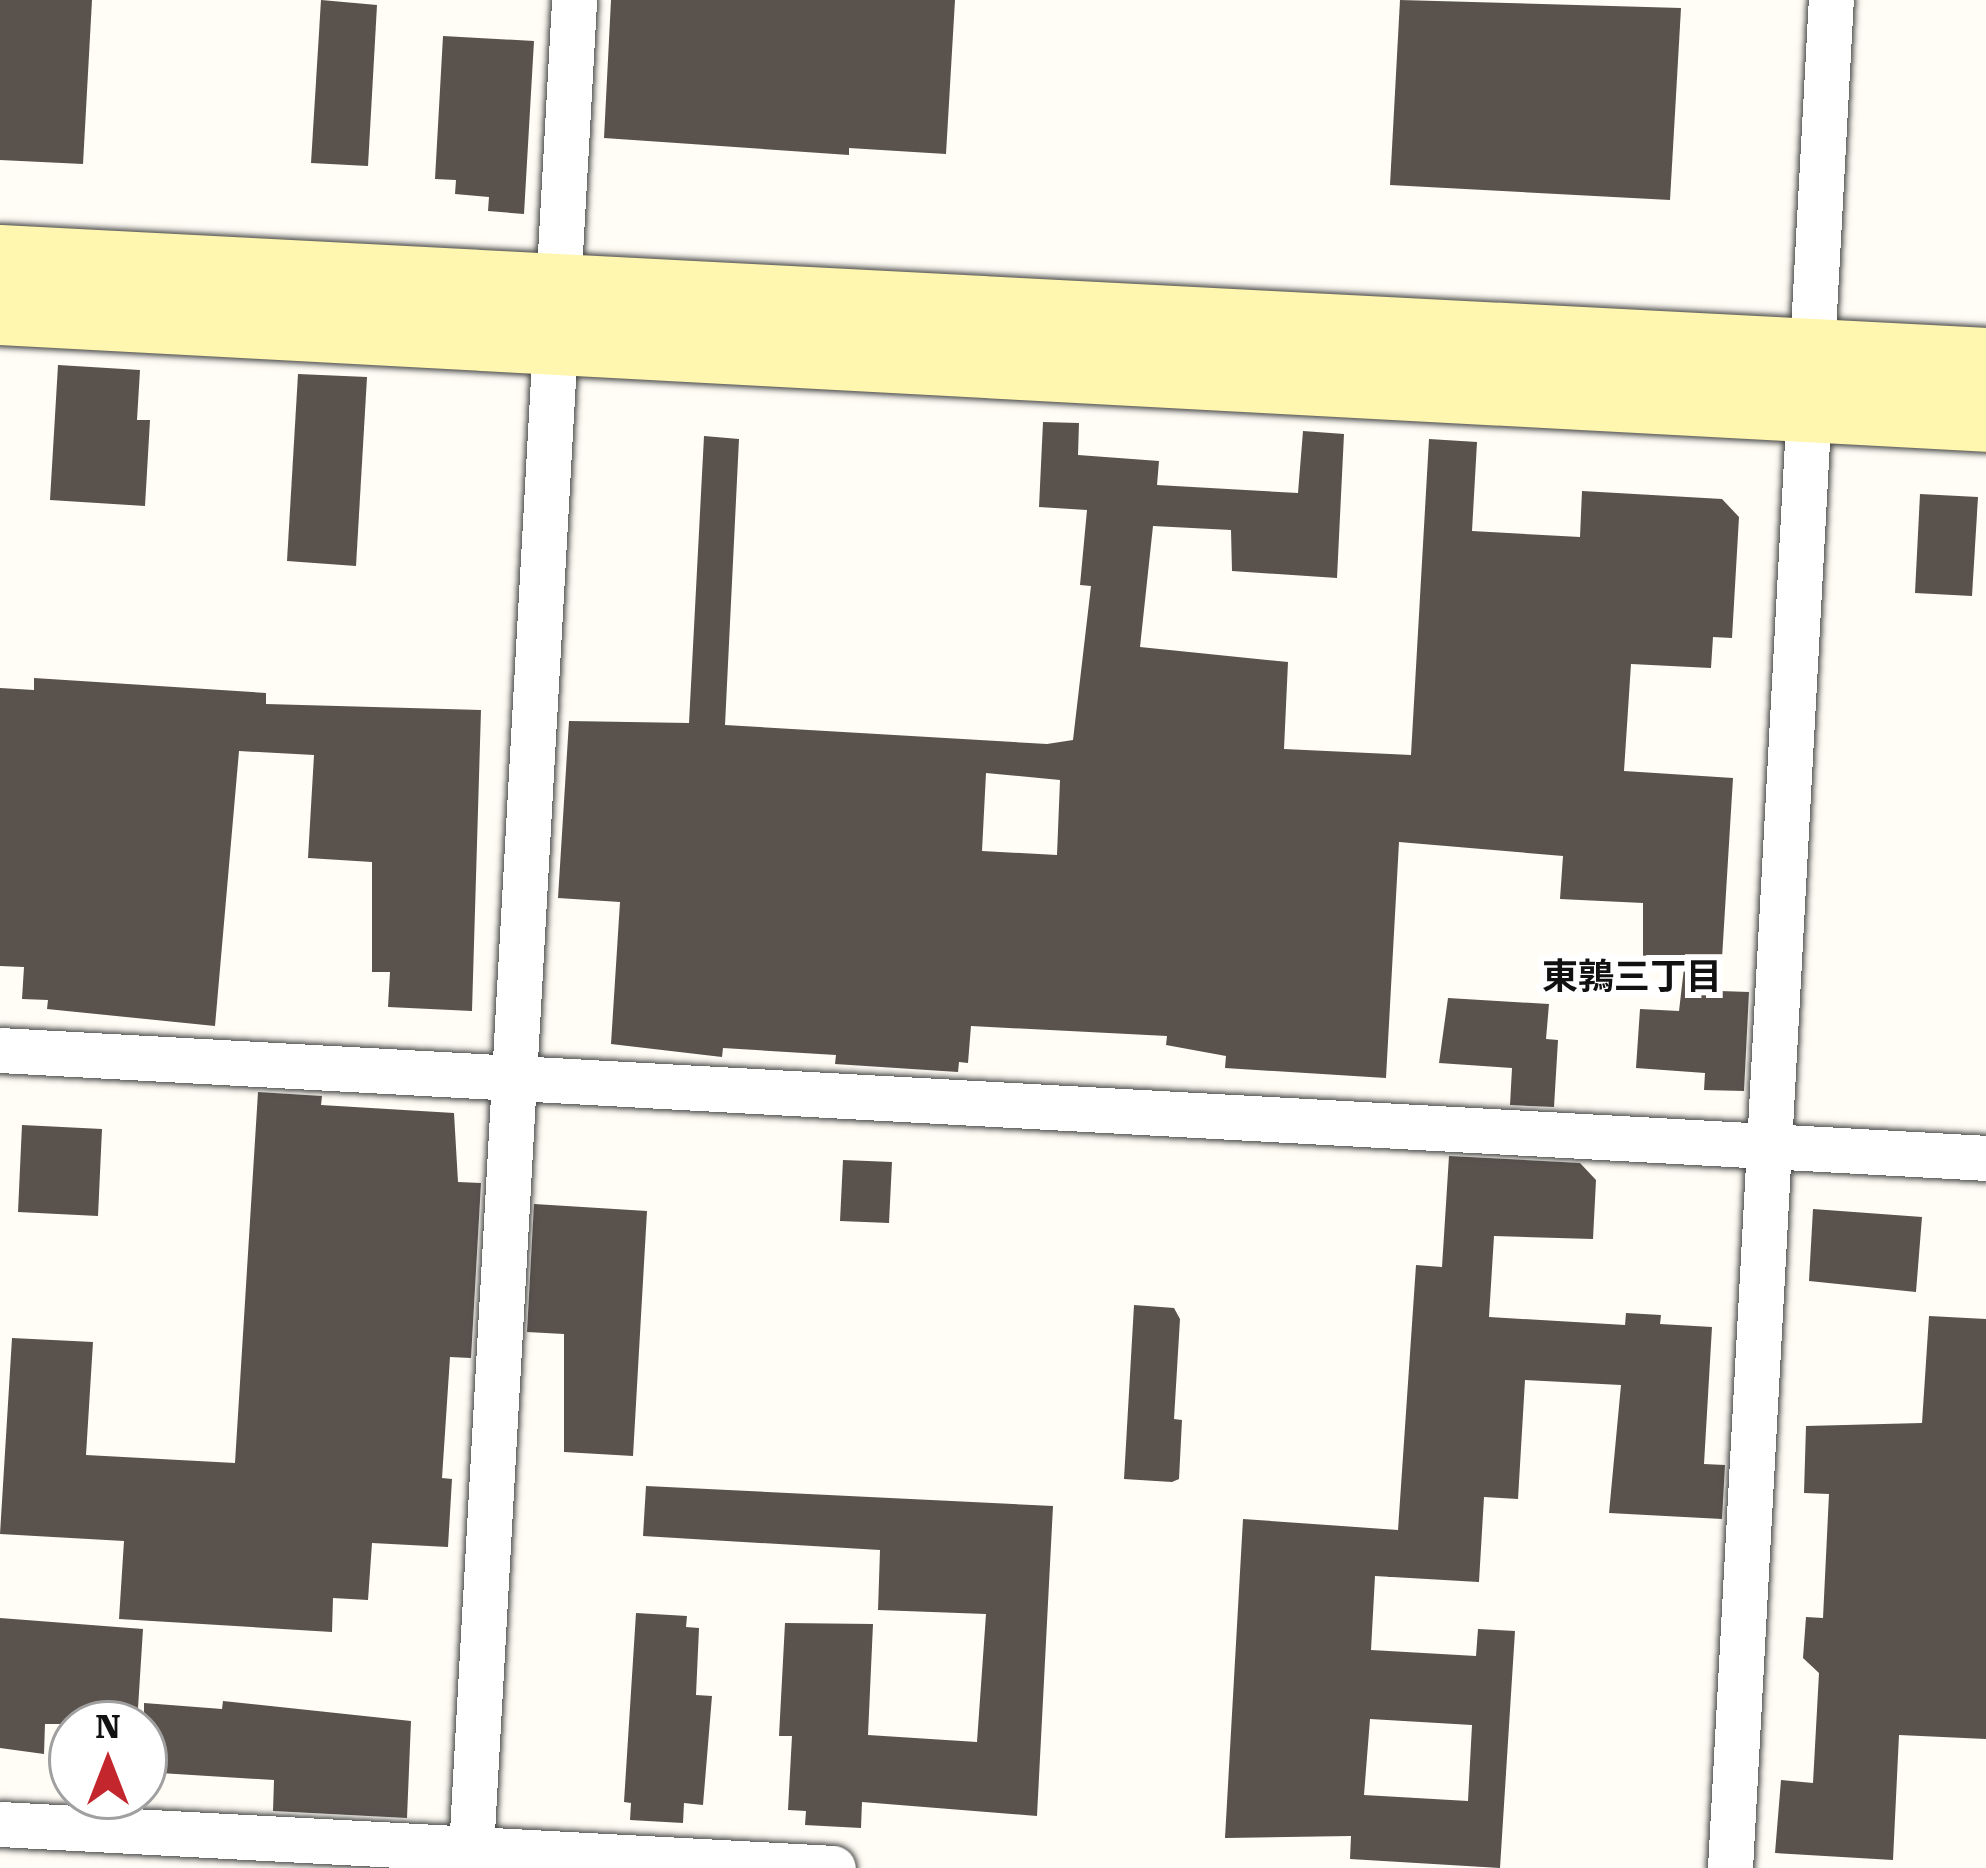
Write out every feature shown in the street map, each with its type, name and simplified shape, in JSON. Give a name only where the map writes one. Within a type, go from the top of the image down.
[{"type":"street","points":[[471,1858],[574,0]]},
{"type":"street","points":[[1730,1868],[1831,0]]},
{"type":"street","points":[[0,256],[556,313],[1986,420]]},
{"type":"street","points":[[0,313],[556,313],[1812,347],[1986,359]]},
{"type":"street","points":[[0,1051],[514,1074],[1986,1158]]},
{"type":"street","points":[[0,1824],[471,1858],[833,1868]]},
{"type":"building","points":[[0,0],[92,0],[83,164],[0,160]]},
{"type":"building","points":[[321,0],[377,5],[368,166],[311,163]]},
{"type":"building","points":[[611,0],[955,0],[946,154],[849,148],[849,155],[604,138]]},
{"type":"building","points":[[1400,0],[1681,8],[1670,200],[1390,185]]},
{"type":"building","points":[[443,36],[534,41],[524,214],[488,211],[489,197],[455,194],[456,180],[435,179]]},
{"type":"building","points":[[58,365],[140,370],[137,420],[150,420],[145,506],[50,500]]},
{"type":"building","points":[[298,374],[367,377],[356,566],[287,561]]},
{"type":"building","points":[[1043,422],[1079,423],[1078,455],[1159,461],[1157,485],[1298,493],[1303,431],[1344,434],[1337,578],[1232,571],[1231,530],[1153,526],[1140,647],[1288,662],[1284,749],[1411,755],[1429,439],[1477,442],[1472,531],[1580,537],[1582,491],[1722,499],[1739,517],[1732,638],[1713,637],[1711,668],[1631,664],[1624,771],[1733,778],[1720,991],[1749,992],[1744,1091],[1704,1090],[1705,1073],[1636,1068],[1640,1009],[1679,1011],[1684,968],[1643,962],[1643,903],[1560,899],[1563,856],[1399,842],[1386,1078],[1225,1068],[1226,1056],[1166,1045],[1167,1036],[971,1026],[968,1063],[959,1062],[958,1072],[835,1064],[836,1055],[723,1048],[722,1057],[611,1044],[620,902],[558,898],[569,721],[689,723],[704,436],[739,439],[725,725],[1047,744],[1073,740],[1091,586],[1080,585],[1087,510],[1039,507]],"holes":[[[986,773],[1060,780],[1057,855],[982,851]]]},
{"type":"building","points":[[1920,494],[1978,497],[1972,596],[1915,593]]},
{"type":"building","points":[[34,678],[266,693],[266,704],[481,710],[472,1011],[388,1007],[390,972],[372,972],[372,862],[308,858],[314,755],[239,751],[215,1026],[47,1009],[48,1000],[22,999],[24,967],[0,966],[0,688],[34,690]]},
{"type":"building","points":[[1448,998],[1549,1004],[1546,1039],[1558,1040],[1554,1107],[1510,1105],[1512,1068],[1439,1063]]},
{"type":"building","points":[[258,1092],[322,1096],[321,1105],[454,1113],[458,1182],[481,1183],[471,1358],[450,1357],[442,1478],[452,1479],[448,1547],[372,1543],[368,1600],[333,1598],[332,1632],[119,1619],[124,1541],[0,1534],[12,1338],[93,1342],[86,1455],[235,1463]]},
{"type":"building","points":[[22,1125],[102,1129],[98,1216],[18,1212]]},
{"type":"building","points":[[1449,1156],[1580,1163],[1596,1180],[1593,1239],[1494,1236],[1489,1317],[1625,1325],[1626,1313],[1661,1315],[1660,1324],[1712,1327],[1704,1464],[1725,1465],[1722,1519],[1609,1513],[1621,1385],[1525,1380],[1518,1499],[1484,1497],[1479,1582],[1375,1576],[1371,1650],[1476,1656],[1478,1629],[1515,1631],[1500,1868],[1350,1859],[1351,1836],[1225,1838],[1243,1519],[1398,1530],[1416,1265],[1442,1267]],"holes":[[[1370,1719],[1472,1725],[1468,1801],[1364,1795]]]},
{"type":"building","points":[[843,1160],[892,1162],[889,1223],[840,1221]]},
{"type":"building","points":[[534,1204],[647,1211],[633,1456],[564,1452],[564,1334],[527,1332]]},
{"type":"building","points":[[1813,1209],[1922,1217],[1916,1292],[1809,1281]]},
{"type":"building","points":[[1134,1305],[1174,1308],[1180,1319],[1174,1419],[1182,1420],[1179,1479],[1172,1482],[1124,1479]]},
{"type":"building","points":[[1929,1316],[1986,1319],[1986,1739],[1899,1735],[1893,1860],[1775,1853],[1781,1780],[1813,1783],[1819,1673],[1803,1658],[1806,1617],[1823,1618],[1829,1494],[1804,1493],[1806,1426],[1922,1423]]},
{"type":"building","points":[[646,1486],[1053,1506],[1037,1816],[862,1802],[861,1828],[805,1825],[806,1811],[788,1810],[792,1736],[779,1736],[785,1623],[873,1624],[868,1735],[977,1742],[986,1614],[878,1610],[880,1550],[643,1536]]},
{"type":"building","points":[[636,1613],[687,1616],[686,1627],[699,1628],[696,1695],[712,1696],[703,1805],[684,1803],[683,1823],[630,1820],[631,1803],[624,1802]]},
{"type":"building","points":[[0,1618],[143,1629],[139,1700],[48,1700],[44,1754],[0,1748]]},
{"type":"building","points":[[223,1701],[411,1721],[407,1818],[273,1811],[274,1780],[168,1773],[168,1705],[222,1709]]},
{"type":"district","name":"東鶉三丁目","points":[[1632,978]]}]
